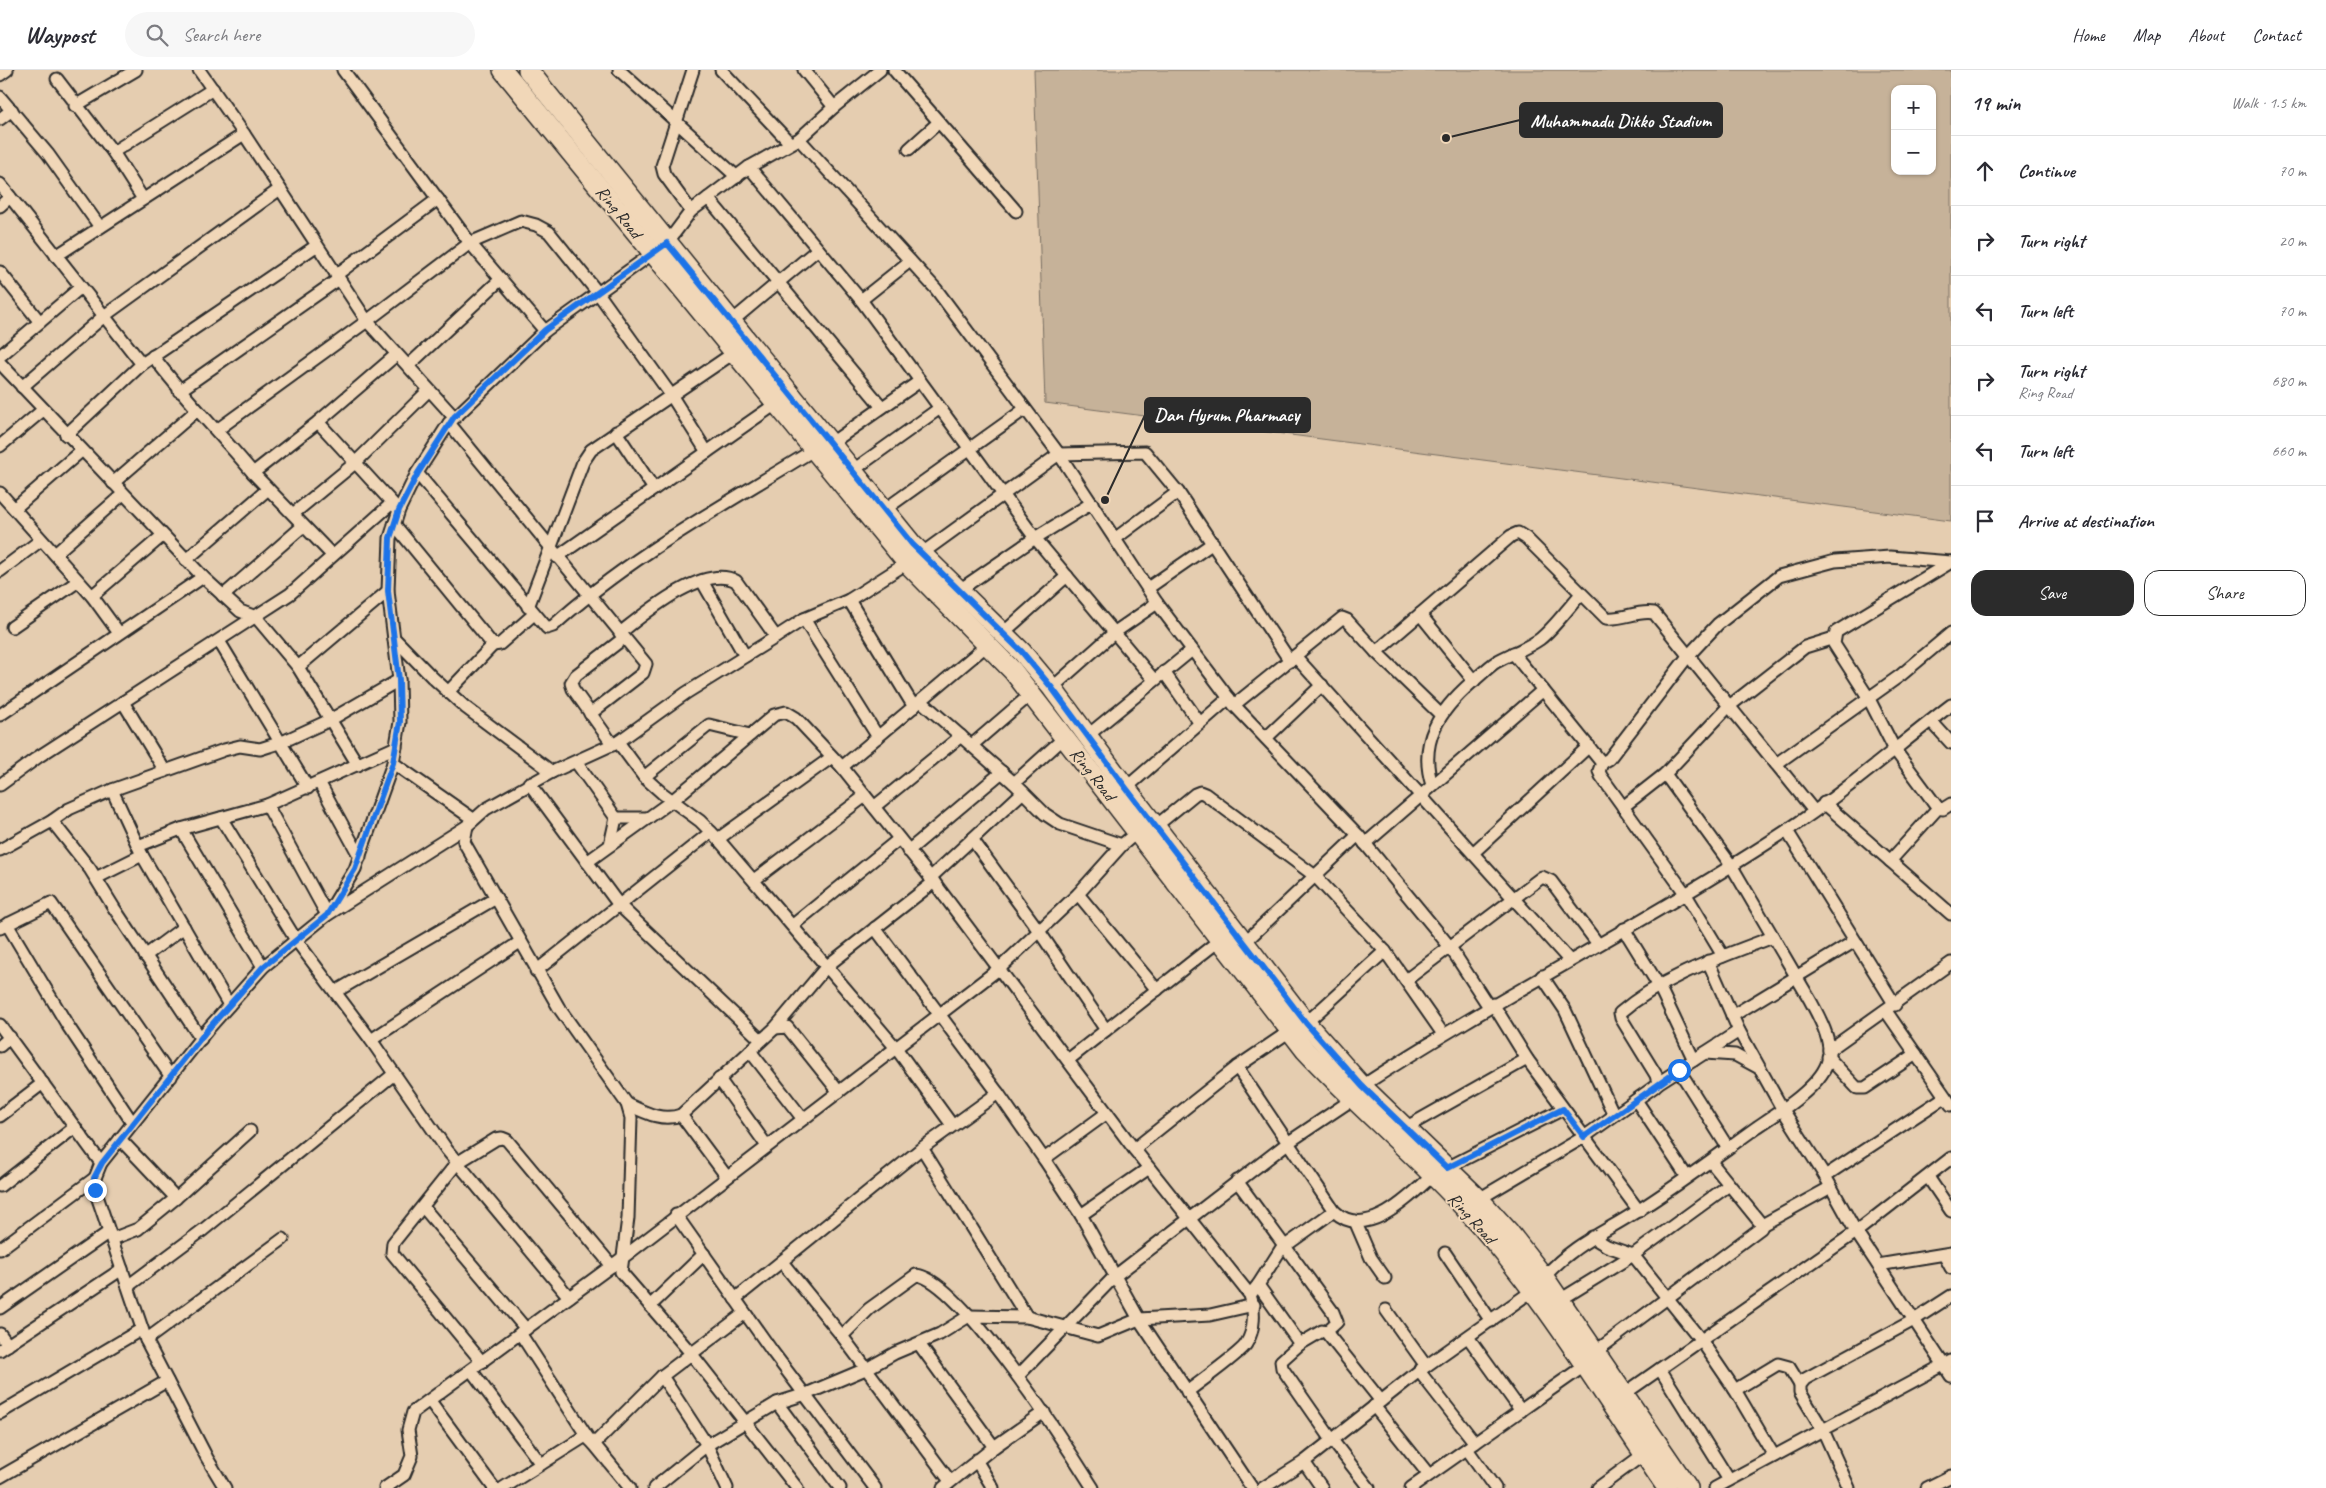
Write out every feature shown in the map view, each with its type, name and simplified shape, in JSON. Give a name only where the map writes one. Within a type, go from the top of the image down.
[{"type":"main road","name":"Ring Road","points":[[503,70],[660,248],[730,322],[822,447],[914,558],[995,639],[1052,688],[1244,943],[1298,1027]]},
{"type":"main road","name":"Ring Road","points":[[528,70],[735,352],[777,403],[822,447],[852,471],[884,510],[914,558],[958,591],[995,639],[1013,671],[1222,939],[1357,1093],[1440,1172],[1479,1199],[1509,1232],[1538,1284],[1589,1359],[1624,1394],[1688,1488]]},
{"type":"main road","name":"Ring Road","points":[[1357,1093],[1405,1128],[1471,1215],[1538,1284],[1560,1300],[1589,1359],[1644,1454],[1667,1488]]},
{"type":"street","points":[[0,75],[7,70]]},
{"type":"street","points":[[75,106],[136,70]]},
{"type":"street","points":[[342,70],[470,243],[545,330]]},
{"type":"street","points":[[619,70],[737,177]]},
{"type":"street","points":[[691,211],[664,174],[662,166],[693,70]]},
{"type":"street","points":[[721,70],[795,141],[936,290],[1059,454],[1157,603],[1192,650],[1232,701],[1362,839],[1450,946],[1527,1059],[1639,1211]]},
{"type":"street","points":[[804,70],[834,107]]},
{"type":"street","points":[[0,785],[38,757],[290,594],[332,555],[395,507],[451,420],[545,330],[660,248],[691,211],[749,167],[795,141],[880,70]]},
{"type":"street","points":[[894,70],[1016,212]]},
{"type":"street","points":[[201,71],[367,322],[408,366],[554,553],[646,664],[645,669],[590,714]]},
{"type":"street","points":[[57,79],[75,106],[113,152],[143,199]]},
{"type":"street","points":[[113,152],[213,89]]},
{"type":"street","points":[[0,97],[48,154],[100,227]]},
{"type":"street","points":[[0,119],[12,110]]},
{"type":"street","points":[[910,149],[939,122]]},
{"type":"street","points":[[56,256],[244,134]]},
{"type":"street","points":[[749,167],[861,300],[1035,538],[1154,680]]},
{"type":"street","points":[[0,184],[142,364]]},
{"type":"street","points":[[22,387],[104,316],[280,189]]},
{"type":"street","points":[[0,206],[10,197]]},
{"type":"street","points":[[708,198],[882,407]]},
{"type":"street","points":[[179,391],[338,277],[438,199]]},
{"type":"street","points":[[217,430],[367,322],[470,243],[521,221],[536,225],[549,232],[598,293],[671,395],[707,452]]},
{"type":"street","points":[[66,435],[142,364],[316,246]]},
{"type":"street","points":[[730,322],[818,249]]},
{"type":"street","points":[[861,300],[910,261]]},
{"type":"street","points":[[0,272],[40,322]]},
{"type":"street","points":[[408,366],[501,279]]},
{"type":"street","points":[[0,356],[81,287]]},
{"type":"street","points":[[448,692],[493,645],[500,644],[531,611],[554,553],[583,462],[591,450],[735,352]]},
{"type":"street","points":[[254,472],[318,422],[396,355]]},
{"type":"street","points":[[153,356],[196,411],[217,430],[268,489],[332,555]]},
{"type":"street","points":[[2,369],[22,387],[203,577],[240,611],[256,617],[298,667],[358,765]]},
{"type":"street","points":[[418,473],[547,628],[554,626],[588,594],[638,558],[822,447],[920,381]]},
{"type":"street","points":[[293,514],[355,462],[428,391]]},
{"type":"street","points":[[554,553],[654,489],[777,403]]},
{"type":"street","points":[[852,471],[940,408]]},
{"type":"street","points":[[884,510],[1025,409]]},
{"type":"street","points":[[0,446],[43,410]]},
{"type":"street","points":[[113,483],[196,411]]},
{"type":"street","points":[[318,422],[395,507],[394,524],[390,538],[388,591],[399,680],[400,722],[393,763],[360,857],[355,869],[327,915]]},
{"type":"street","points":[[616,432],[654,489]]},
{"type":"street","points":[[14,508],[81,451]]},
{"type":"street","points":[[0,1249],[94,1178],[102,1163],[132,1122],[229,1005],[263,967],[327,915],[529,784],[615,743],[686,693],[804,619],[849,600],[1004,496],[1059,454],[1145,452],[1178,492],[1292,659],[1322,685],[1568,960]]},
{"type":"street","points":[[186,560],[268,489]]},
{"type":"street","points":[[1116,538],[1178,492]]},
{"type":"street","points":[[0,494],[55,554],[77,582],[92,596],[118,633]]},
{"type":"street","points":[[55,554],[123,494]]},
{"type":"street","points":[[958,591],[1035,538],[1092,503]]},
{"type":"street","points":[[394,524],[493,645]]},
{"type":"street","points":[[223,596],[303,526]]},
{"type":"street","points":[[1376,652],[1511,536],[1518,533],[1526,538],[1606,618],[1619,620],[1644,611],[1654,613],[1728,707],[1814,811]]},
{"type":"street","points":[[92,596],[162,536]]},
{"type":"street","points":[[0,571],[41,540]]},
{"type":"street","points":[[1148,588],[1213,543]]},
{"type":"street","points":[[1602,763],[1609,760],[1688,656],[1718,624],[1779,576],[1835,561],[1890,557],[1951,562]]},
{"type":"street","points":[[1951,562],[1836,632],[1834,638],[1834,644],[1868,697],[1895,750],[1938,808],[1943,809],[1951,804]]},
{"type":"street","points":[[842,767],[1067,576]]},
{"type":"street","points":[[0,715],[203,577]]},
{"type":"street","points":[[776,637],[736,581],[729,577],[702,581],[650,609],[622,636],[576,675],[571,683],[572,689],[590,714],[644,777],[715,835],[896,1048],[952,1125]]},
{"type":"street","points":[[702,581],[745,656]]},
{"type":"street","points":[[12,627],[77,582]]},
{"type":"street","points":[[298,667],[388,591]]},
{"type":"street","points":[[1432,785],[1428,772],[1428,753],[1440,714],[1493,664],[1527,647],[1541,637],[1581,594]]},
{"type":"street","points":[[849,600],[918,704],[961,736],[1014,783],[1045,814],[1060,824],[1122,845]]},
{"type":"street","points":[[1052,688],[1115,632],[1157,603]]},
{"type":"street","points":[[1420,614],[1474,681]]},
{"type":"street","points":[[1126,788],[1199,722],[1292,659],[1342,618],[1347,620],[1376,652],[1440,714]]},
{"type":"street","points":[[804,619],[878,737]]},
{"type":"street","points":[[1776,764],[1901,675],[1951,633]]},
{"type":"street","points":[[394,638],[448,692],[552,772]]},
{"type":"street","points":[[1623,807],[1665,774],[1728,707],[1805,647],[1834,638]]},
{"type":"street","points":[[219,641],[282,742],[308,788]]},
{"type":"street","points":[[1087,736],[1192,650]]},
{"type":"street","points":[[1513,653],[1602,763]]},
{"type":"street","points":[[1164,672],[1199,722]]},
{"type":"street","points":[[0,850],[52,822],[70,809],[112,790],[224,750],[240,746],[260,749],[282,742],[330,720],[399,680]]},
{"type":"street","points":[[1266,738],[1322,685]]},
{"type":"street","points":[[1244,943],[1315,876],[1422,795],[1543,690]]},
{"type":"street","points":[[972,746],[1031,694]]},
{"type":"street","points":[[123,702],[165,771]]},
{"type":"street","points":[[1018,1376],[1115,1276],[1189,1217],[1357,1093],[1443,1034],[1787,831],[1895,750],[1951,705]]},
{"type":"street","points":[[587,862],[673,800],[774,715],[786,712],[796,718],[842,767],[932,880],[1000,968],[1134,1149],[1252,1300]]},
{"type":"street","points":[[1931,721],[1951,743]]},
{"type":"street","points":[[644,777],[709,725],[750,735]]},
{"type":"street","points":[[874,808],[961,736]]},
{"type":"street","points":[[1014,783],[1064,737]]},
{"type":"street","points":[[1473,853],[1589,746]]},
{"type":"street","points":[[96,878],[140,850],[182,829],[267,805],[396,747]]},
{"type":"street","points":[[536,971],[619,905],[715,835],[832,757]]},
{"type":"street","points":[[576,762],[616,818],[610,845]]},
{"type":"street","points":[[393,763],[470,822]]},
{"type":"street","points":[[1602,763],[1599,774],[1685,892],[1723,956]]},
{"type":"street","points":[[908,851],[1002,772]]},
{"type":"street","points":[[1263,1488],[1304,1462],[1423,1369],[1491,1321],[1538,1284],[1562,1257],[1592,1237],[1639,1211],[1783,1110],[1814,1084],[1827,1064],[1828,1053],[1821,1022],[1797,978],[1731,865],[1665,774]]},
{"type":"street","points":[[319,782],[360,857]]},
{"type":"street","points":[[529,784],[619,905],[761,1040]]},
{"type":"street","points":[[112,790],[140,850],[229,1005]]},
{"type":"street","points":[[627,1104],[649,1114],[664,1118],[680,1115],[775,1028],[827,966],[932,880],[1023,792]]},
{"type":"street","points":[[1156,826],[1200,792],[1315,876],[1385,951],[1443,1034]]},
{"type":"street","points":[[754,880],[865,796]]},
{"type":"street","points":[[1824,803],[1951,914]]},
{"type":"street","points":[[267,805],[327,915]]},
{"type":"street","points":[[1890,861],[1938,808]]},
{"type":"street","points":[[222,818],[296,940],[371,1040],[458,1163],[569,1297]]},
{"type":"street","points":[[616,818],[648,818]]},
{"type":"street","points":[[52,822],[96,878],[145,956],[201,1039]]},
{"type":"street","points":[[470,822],[464,842],[536,971],[559,1008],[627,1104],[631,1118],[631,1138],[625,1256],[621,1264],[621,1272],[690,1352],[796,1488]]},
{"type":"street","points":[[182,829],[263,967]]},
{"type":"street","points":[[1411,1488],[1521,1411],[1667,1298],[1758,1231],[1762,1225],[1948,1101],[1916,1054],[1855,941],[1787,831]]},
{"type":"street","points":[[385,1488],[404,1475],[412,1456],[408,1430],[413,1412],[612,1266],[1000,968],[1078,894],[1122,845],[1137,832]]},
{"type":"street","points":[[793,925],[899,839]]},
{"type":"street","points":[[972,840],[1039,931],[1106,1030]]},
{"type":"street","points":[[1406,980],[1542,877],[1551,881],[1598,944]]},
{"type":"street","points":[[1078,894],[1157,990]]},
{"type":"street","points":[[335,992],[496,898]]},
{"type":"street","points":[[1942,906],[1951,898]]},
{"type":"street","points":[[132,1122],[4,926],[51,903],[171,1077]]},
{"type":"street","points":[[145,956],[184,927]]},
{"type":"street","points":[[875,928],[998,1093],[1044,1159],[1081,1215],[1139,1318],[1252,1488]]},
{"type":"street","points":[[1624,928],[1660,986],[1694,1060]]},
{"type":"street","points":[[1658,1083],[1656,1075],[1621,1018],[1620,1013],[1660,986],[1708,961],[1773,937]]},
{"type":"street","points":[[1068,1060],[1222,939]]},
{"type":"street","points":[[1732,1016],[1855,941]]},
{"type":"street","points":[[371,1040],[520,942]]},
{"type":"street","points":[[1134,1149],[1238,1066],[1298,1027],[1385,951]]},
{"type":"street","points":[[1708,961],[1739,1031],[1783,1110],[1828,1181],[1856,1232],[1914,1320],[1948,1363],[1951,1376]]},
{"type":"street","points":[[1828,1053],[1951,963]]},
{"type":"street","points":[[1542,976],[1565,1010],[1614,1116]]},
{"type":"street","points":[[0,1025],[102,1163]]},
{"type":"street","points":[[775,1028],[787,1027],[839,1092]]},
{"type":"street","points":[[1479,1199],[1584,1137],[1658,1083],[1739,1031]]},
{"type":"street","points":[[0,1046],[10,1037]]},
{"type":"street","points":[[750,1051],[804,1119]]},
{"type":"street","points":[[1705,1053],[1734,1055],[1759,1068]]},
{"type":"street","points":[[1828,1053],[1857,1088],[1865,1088],[1916,1054]]},
{"type":"street","points":[[1405,1128],[1527,1059]]},
{"type":"street","points":[[1238,1066],[1334,1211],[1343,1220],[1375,1219],[1407,1198],[1440,1172],[1563,1109]]},
{"type":"street","points":[[1679,1070],[1728,1148]]},
{"type":"street","points":[[128,1286],[203,1230],[394,1074]]},
{"type":"street","points":[[719,1079],[767,1146]]},
{"type":"street","points":[[0,1116],[43,1084]]},
{"type":"street","points":[[735,1299],[922,1148],[998,1093]]},
{"type":"street","points":[[1636,1100],[1687,1177]]},
{"type":"street","points":[[1044,1159],[1107,1113]]},
{"type":"street","points":[[680,1115],[727,1176]]},
{"type":"street","points":[[0,1186],[75,1127]]},
{"type":"street","points":[[0,1308],[110,1236],[138,1229],[176,1198],[250,1131]]},
{"type":"street","points":[[120,1139],[176,1198]]},
{"type":"street","points":[[482,1362],[392,1253],[393,1243],[458,1163],[496,1139],[507,1140],[612,1266]]},
{"type":"street","points":[[922,1148],[1027,1317]]},
{"type":"street","points":[[1624,1394],[1856,1232],[1951,1158]]},
{"type":"street","points":[[1711,1162],[1762,1225]]},
{"type":"street","points":[[1081,1215],[1149,1168]]},
{"type":"street","points":[[1928,1177],[1951,1211]]},
{"type":"street","points":[[94,1178],[95,1190],[144,1334],[167,1381],[225,1488]]},
{"type":"street","points":[[1237,1181],[1334,1312],[1337,1322],[1326,1332],[1322,1331],[1300,1344],[1281,1361],[1282,1368],[1332,1440],[1369,1488]]},
{"type":"street","points":[[1560,1300],[1633,1255],[1729,1184]]},
{"type":"street","points":[[423,1207],[523,1331],[591,1441],[630,1488]]},
{"type":"street","points":[[1187,1392],[1246,1346],[1254,1319],[1252,1300],[1258,1285],[1277,1254],[1284,1246],[1334,1211]]},
{"type":"street","points":[[676,1215],[745,1313],[875,1488]]},
{"type":"street","points":[[1355,1221],[1372,1258],[1385,1278]]},
{"type":"street","points":[[1592,1237],[1607,1246],[1633,1255],[1701,1340],[1774,1456]]},
{"type":"street","points":[[0,1413],[144,1334],[283,1239]]},
{"type":"street","points":[[1445,1253],[1491,1321]]},
{"type":"street","points":[[650,1306],[704,1254]]},
{"type":"street","points":[[1878,1264],[1948,1254],[1951,1268]]},
{"type":"street","points":[[782,1262],[868,1368],[946,1485],[976,1460],[1044,1412]]},
{"type":"street","points":[[0,1334],[4,1348],[122,1269]]},
{"type":"street","points":[[842,1336],[869,1309],[916,1275],[923,1275],[969,1316],[1018,1376],[1044,1412],[1093,1488]]},
{"type":"street","points":[[1258,1285],[1300,1344]]},
{"type":"street","points":[[1800,1385],[1805,1379],[1914,1320],[1951,1296]]},
{"type":"street","points":[[654,1488],[707,1445],[744,1421],[777,1403],[806,1394],[868,1368],[895,1353],[919,1344],[961,1323],[969,1316],[1027,1317],[1098,1336],[1139,1318],[1210,1315],[1252,1300]]},
{"type":"street","points":[[1386,1310],[1495,1488]]},
{"type":"street","points":[[591,1441],[690,1352],[745,1313]]},
{"type":"street","points":[[1326,1332],[1429,1476]]},
{"type":"street","points":[[1468,1337],[1521,1411]]},
{"type":"street","points":[[919,1344],[994,1447]]},
{"type":"street","points":[[1715,1488],[1948,1363]]},
{"type":"street","points":[[1734,1390],[1778,1364],[1789,1367],[1800,1385],[1800,1392],[1823,1430],[1849,1488]]},
{"type":"street","points":[[1660,1369],[1730,1480]]},
{"type":"street","points":[[472,1370],[541,1464]]},
{"type":"street","points":[[662,1376],[707,1445],[727,1488]]},
{"type":"street","points":[[0,1477],[167,1381]]},
{"type":"street","points":[[430,1401],[494,1488]]},
{"type":"street","points":[[777,1403],[840,1488]]},
{"type":"street","points":[[503,1488],[579,1439],[591,1441]]},
{"type":"street","points":[[1598,1488],[1644,1454]]},
{"type":"street","points":[[976,1460],[993,1488]]},
{"type":"street","points":[[1304,1462],[1322,1488]]},
{"type":"street","points":[[1927,1488],[1951,1476]]},
{"type":"shaded area","points":[[1034,70],[1951,70],[1951,521],[1045,403]]},
{"type":"place","name":"Muhammadu Dikko Stadium","points":[[1446,138]]},
{"type":"place","name":"Dan Hyrum Pharmacy","points":[[1105,500]]},
{"type":"route","points":[[95,1190],[94,1178],[97,1172],[132,1122],[157,1094],[208,1029],[263,967],[327,915],[355,869],[393,763],[400,722],[399,680],[388,591],[390,538],[399,510],[418,473],[448,423],[545,330],[667,243],[912,544],[1022,652],[1052,688],[1306,1023],[1362,1086],[1447,1168],[1563,1109],[1584,1137],[1679,1070]]}]
